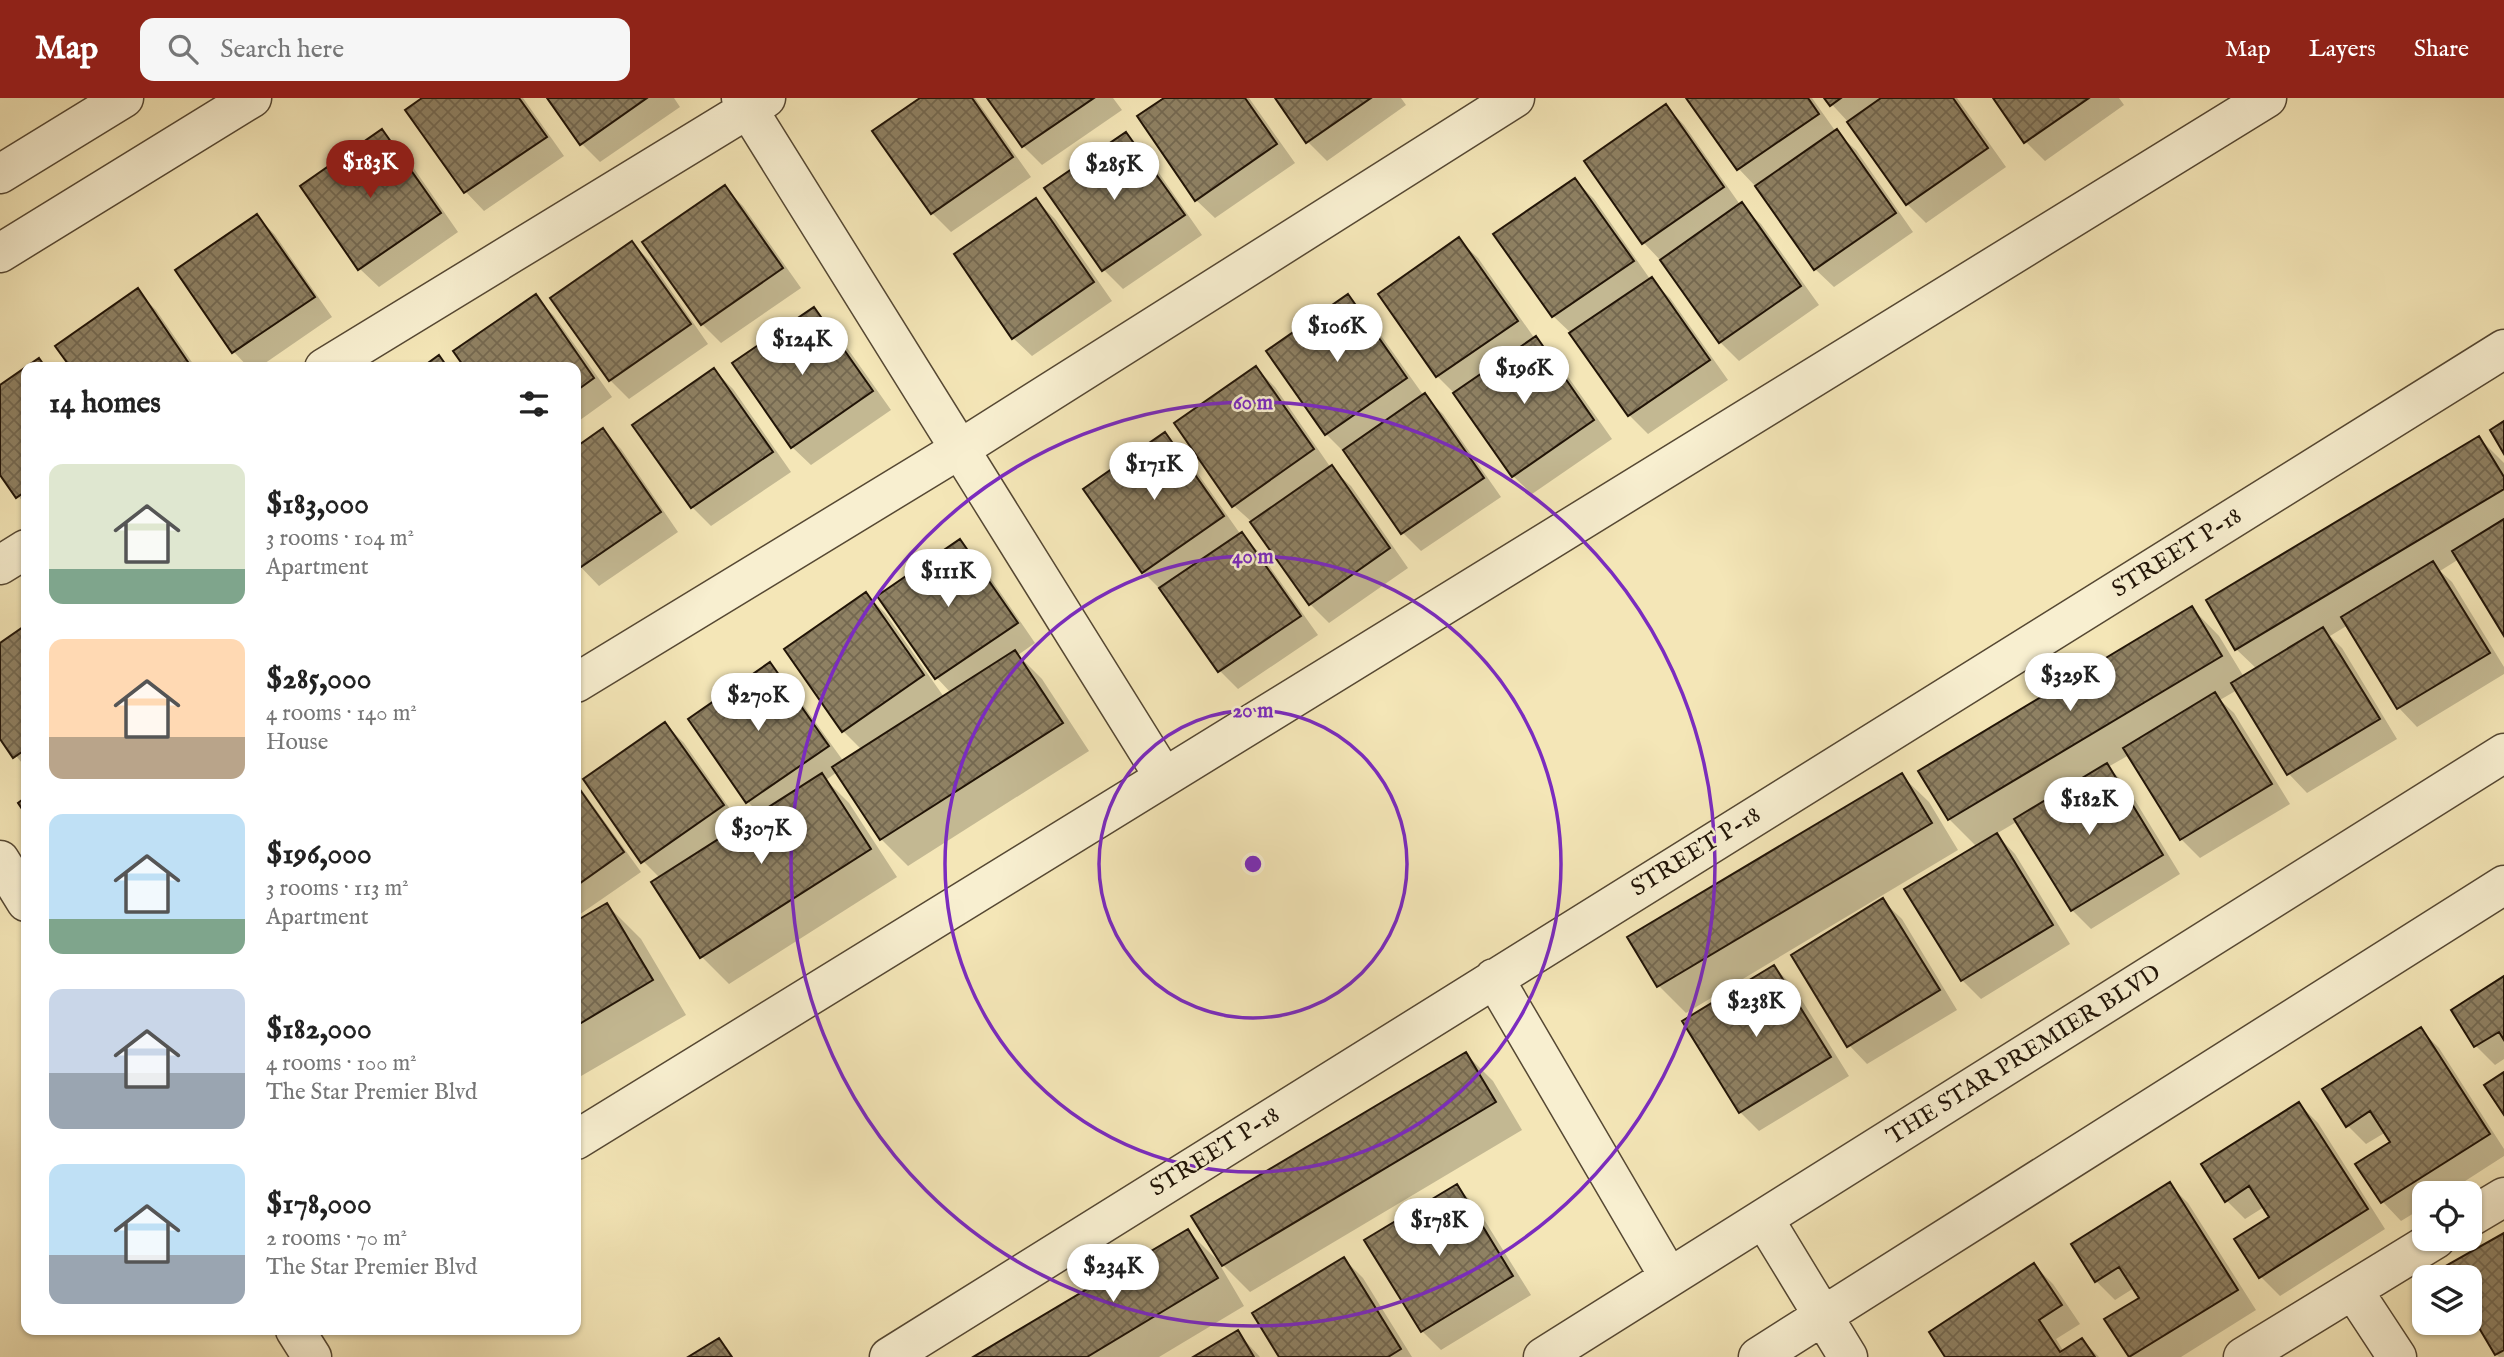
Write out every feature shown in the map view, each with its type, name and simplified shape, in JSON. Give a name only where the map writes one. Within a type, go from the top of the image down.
[{"type":"street","points":[[0,174],[124,98]]},
{"type":"street","points":[[0,253],[252,98]]},
{"type":"street","points":[[581,680],[960,449],[1515,98]]},
{"type":"street","points":[[581,1137],[2267,98]]},
{"type":"street","points":[[334,362],[752,102],[960,449],[1164,777]]},
{"type":"street","name":"STREET P-18","points":[[889,1357],[2504,349]]},
{"type":"street","points":[[0,565],[21,552]]},
{"type":"street","name":"THE STAR PREMIER BLVD","points":[[1565,1351],[1669,1277],[2504,753]]},
{"type":"street","points":[[0,860],[21,894]]},
{"type":"street","points":[[1758,1357],[2504,885]]},
{"type":"street","points":[[1494,978],[1669,1277]]},
{"type":"street","points":[[2482,1211],[2504,1197]]},
{"type":"street","points":[[1764,1219],[1848,1357]]},
{"type":"street","points":[[2243,1357],[2416,1251]]},
{"type":"street","points":[[2353,1290],[2397,1357]]},
{"type":"street","points":[[298,1335],[312,1357]]},
{"type":"building","points":[[422,98],[519,98],[547,137],[464,193],[405,110]]},
{"type":"building","points":[[547,98],[647,98],[580,145]]},
{"type":"building","points":[[920,98],[972,98],[1013,157],[931,214],[872,131]]},
{"type":"building","points":[[987,98],[1094,98],[1022,147]]},
{"type":"building","points":[[1164,98],[1245,98],[1277,144],[1195,201],[1137,116]]},
{"type":"building","points":[[1275,98],[1371,98],[1306,143]]},
{"type":"building","points":[[1686,98],[1808,98],[1819,114],[1737,170]]},
{"type":"building","points":[[1824,98],[1841,98],[1830,106]]},
{"type":"building","points":[[1881,98],[1953,98],[1988,148],[1906,205],[1847,122]]},
{"type":"building","points":[[1993,98],[2089,98],[2024,143]]},
{"type":"building","points":[[1666,104],[1724,187],[1642,244],[1584,161]]},
{"type":"building","points":[[382,129],[441,213],[358,270],[300,186]]},
{"type":"building","points":[[1837,129],[1896,213],[1814,270],[1755,186]]},
{"type":"building","points":[[1126,132],[1185,215],[1102,271],[1044,188]]},
{"type":"building","points":[[1575,178],[1634,261],[1552,317],[1493,234]]},
{"type":"building","points":[[725,185],[783,268],[701,325],[642,242]]},
{"type":"building","points":[[1036,198],[1094,282],[1012,339],[954,254]]},
{"type":"building","points":[[1742,202],[1801,286],[1719,343],[1660,260]]},
{"type":"building","points":[[257,214],[315,297],[232,353],[175,270]]},
{"type":"building","points":[[1459,237],[1518,321],[1436,377],[1378,294]]},
{"type":"building","points":[[632,241],[691,324],[609,381],[550,298]]},
{"type":"building","points":[[1652,277],[1710,360],[1628,416],[1569,333]]},
{"type":"building","points":[[138,288],[188,362],[67,362],[55,346]]},
{"type":"building","points":[[536,294],[594,378],[581,387],[581,362],[461,362],[453,351]]},
{"type":"building","points":[[1348,294],[1407,378],[1325,435],[1266,351]]},
{"type":"building","points":[[814,307],[873,391],[791,448],[732,363]]},
{"type":"building","points":[[1536,336],[1594,420],[1512,477],[1453,393]]},
{"type":"building","points":[[439,355],[444,362],[429,362]]},
{"type":"building","points":[[1256,366],[1314,449],[1232,507],[1174,423]]},
{"type":"building","points":[[714,368],[773,452],[691,508],[632,425]]},
{"type":"building","points":[[21,370],[21,494],[16,498],[0,475],[0,385]]},
{"type":"building","points":[[1425,393],[1484,478],[1401,534],[1343,450]]},
{"type":"building","points":[[2504,421],[2504,454],[2490,430]]},
{"type":"building","points":[[603,428],[661,512],[581,567],[581,443]]},
{"type":"building","points":[[1165,432],[1224,516],[1142,573],[1083,489]]},
{"type":"building","points":[[2479,436],[2504,477],[2504,489],[2235,650],[2206,600]]},
{"type":"building","points":[[1332,465],[1390,548],[1309,605],[1250,522]]},
{"type":"building","points":[[2504,519],[2504,636],[2452,551]]},
{"type":"building","points":[[1242,532],[1301,616],[1218,672],[1159,588]]},
{"type":"building","points":[[960,539],[1018,623],[935,679],[877,596]]},
{"type":"building","points":[[2433,561],[2490,653],[2397,709],[2341,617]]},
{"type":"building","points":[[866,592],[924,675],[842,732],[784,649]]},
{"type":"building","points":[[2192,606],[2222,656],[1948,820],[1918,771]]},
{"type":"building","points":[[2323,627],[2380,719],[2287,775],[2231,683]]},
{"type":"building","points":[[21,628],[21,752],[13,758],[0,739],[0,643]]},
{"type":"building","points":[[1015,650],[1063,723],[880,840],[832,767]]},
{"type":"building","points":[[770,662],[829,746],[746,803],[688,719]]},
{"type":"building","points":[[2215,692],[2272,784],[2180,840],[2123,748]]},
{"type":"building","points":[[665,722],[724,805],[641,863],[583,779]]},
{"type":"building","points":[[2107,763],[2163,855],[2071,911],[2014,819]]},
{"type":"building","points":[[822,773],[871,849],[700,958],[651,882]]},
{"type":"building","points":[[1902,773],[1932,823],[1657,987],[1627,937]]},
{"type":"building","points":[[581,791],[624,852],[581,882]]},
{"type":"building","points":[[1997,833],[2053,925],[1961,981],[1904,889]]},
{"type":"building","points":[[1883,898],[1940,990],[1847,1047],[1791,955]]},
{"type":"building","points":[[607,903],[653,980],[581,1023],[581,918]]},
{"type":"building","points":[[1774,965],[1831,1057],[1739,1113],[1682,1021]]},
{"type":"building","points":[[2504,976],[2504,1040],[2499,1032],[2474,1047],[2451,1010]]},
{"type":"building","points":[[2421,1027],[2490,1134],[2381,1203],[2355,1164],[2390,1142],[2370,1111],[2346,1127],[2322,1089]]},
{"type":"building","points":[[1466,1052],[1496,1102],[1222,1266],[1191,1216]]},
{"type":"building","points":[[2504,1072],[2504,1115],[2484,1085]]},
{"type":"building","points":[[2299,1102],[2368,1209],[2259,1278],[2234,1239],[2269,1217],[2249,1186],[2225,1202],[2201,1164]]},
{"type":"building","points":[[2170,1182],[2238,1290],[2129,1357],[2104,1319],[2139,1298],[2119,1267],[2095,1282],[2071,1244]]},
{"type":"building","points":[[1457,1184],[1513,1276],[1421,1332],[1364,1240]]},
{"type":"building","points":[[1188,1229],[1218,1278],[1087,1357],[973,1357]]},
{"type":"building","points":[[2504,1233],[2504,1350],[2495,1355],[2482,1333],[2482,1265],[2448,1265],[2472,1251],[2482,1251],[2482,1245]]},
{"type":"building","points":[[1344,1257],[1401,1349],[1388,1357],[1279,1357],[1252,1313]]},
{"type":"building","points":[[2034,1263],[2062,1305],[2039,1320],[2060,1352],[2082,1338],[2095,1357],[1945,1357],[1929,1332]]},
{"type":"building","points":[[1238,1330],[1254,1357],[1193,1357]]},
{"type":"building","points":[[719,1338],[732,1357],[688,1357]]}]
